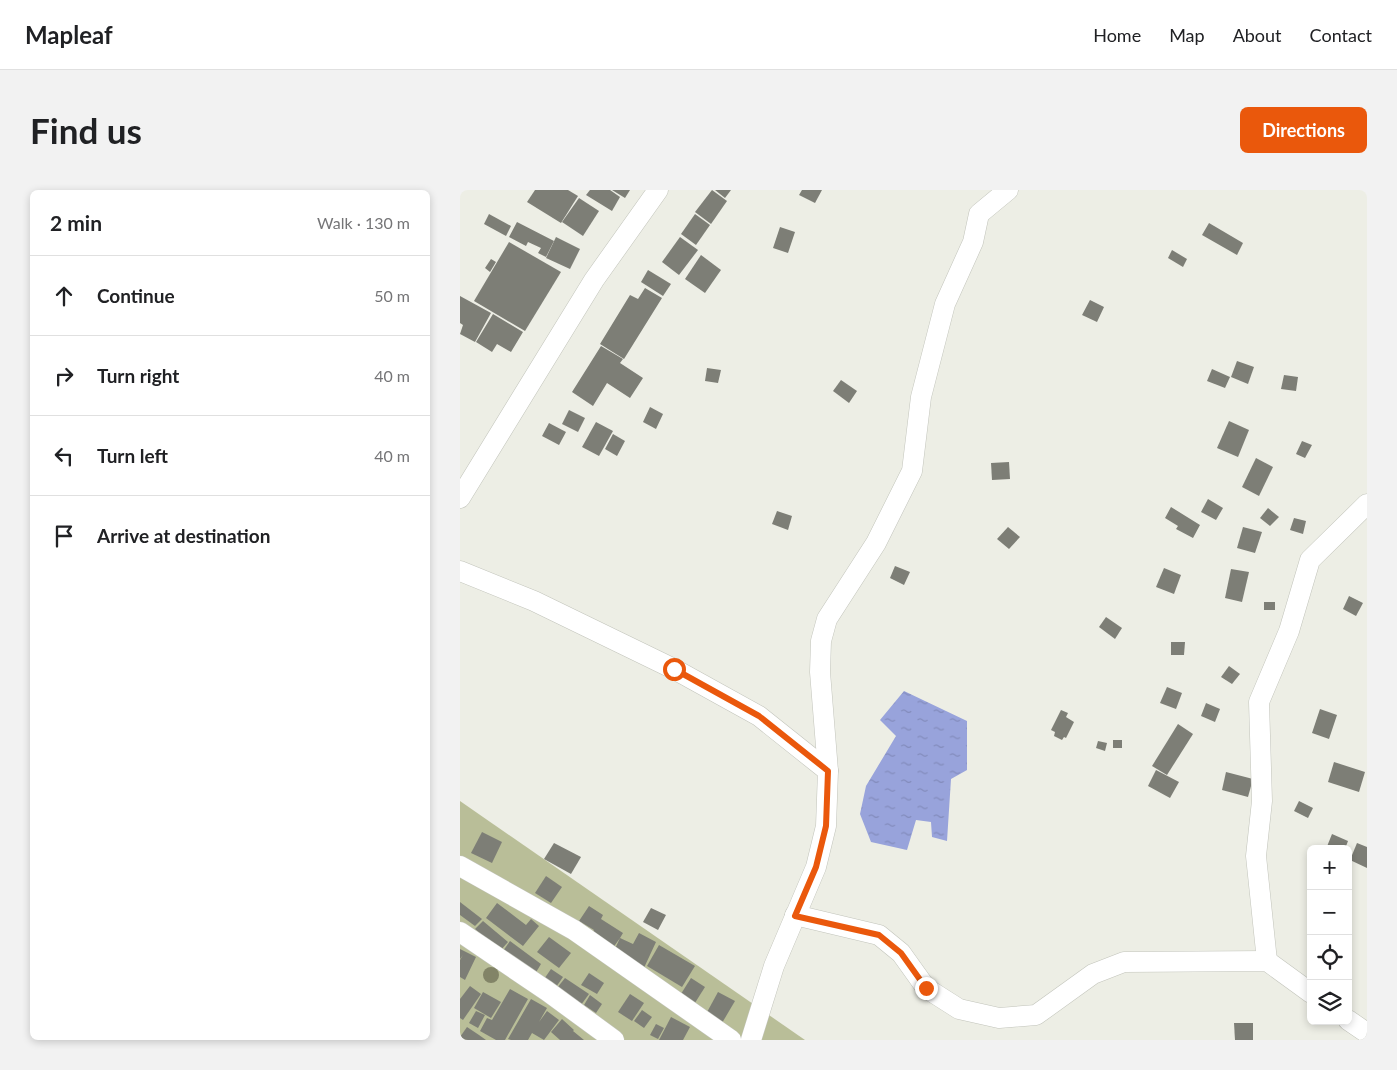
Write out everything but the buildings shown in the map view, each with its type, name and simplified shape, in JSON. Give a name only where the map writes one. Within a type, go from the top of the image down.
[{"type":"street","points":[[460,498],[594,280],[658,190]]},
{"type":"street","points":[[751,1040],[774,966],[816,867],[826,826],[828,771],[820,672],[821,641],[827,619],[876,543],[912,471],[921,397],[945,304],[973,242],[980,214],[1008,190]]},
{"type":"street","points":[[1267,961],[1256,856],[1262,801],[1259,702],[1289,631],[1310,560],[1367,504]]},
{"type":"street","points":[[460,571],[534,600],[674,669],[759,716],[828,771]]},
{"type":"street","points":[[460,866],[574,930],[731,1040]]},
{"type":"street","points":[[795,916],[879,935],[901,953],[926,988],[959,1009],[999,1018],[1036,1015],[1093,974],[1124,962],[1267,961],[1307,990]]},
{"type":"street","points":[[460,932],[540,985],[614,1040]]},
{"type":"street","points":[[1352,1023],[1367,1033]]},
{"type":"green space","points":[[460,801],[805,1040],[460,1040]]},
{"type":"water","points":[[904,691],[967,721],[967,770],[951,779],[947,841],[932,837],[931,822],[916,820],[907,850],[871,842],[860,814],[866,786],[896,736],[880,720]]},
{"type":"route","points":[[674,669],[759,716],[828,771],[826,826],[816,867],[795,916],[879,935],[901,953],[926,988]]}]
